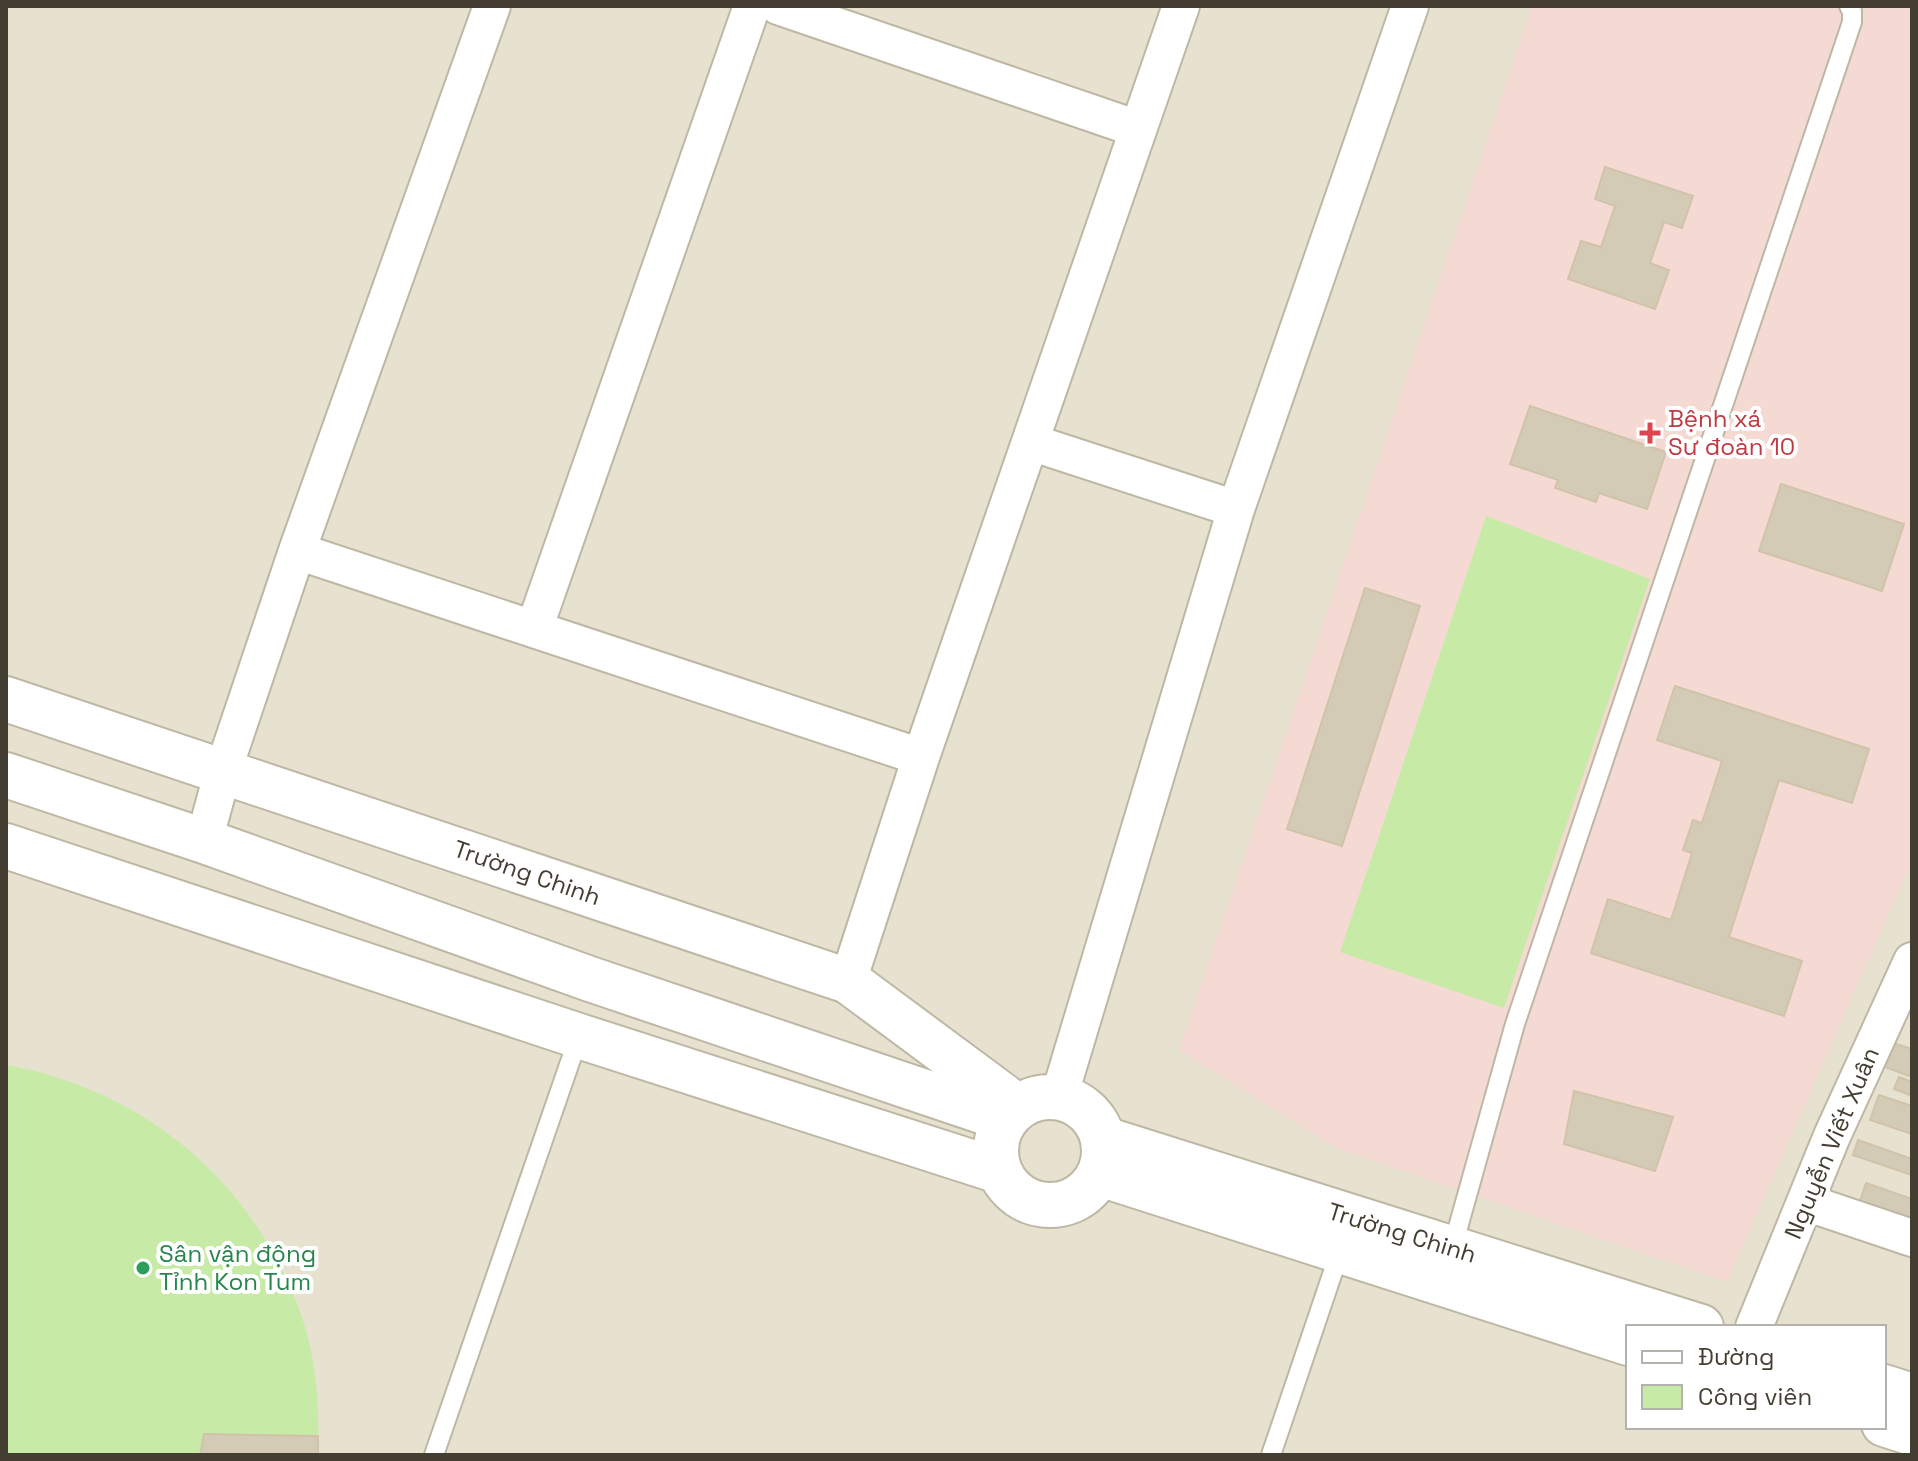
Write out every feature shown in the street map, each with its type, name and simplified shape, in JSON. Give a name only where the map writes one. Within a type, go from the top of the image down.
[{"type":"street","points":[[204,841],[223,771],[297,551],[492,6]]},
{"type":"street","points":[[534,629],[752,6]]},
{"type":"street","points":[[778,6],[1138,129]]},
{"type":"street","points":[[848,981],[921,757],[1181,6]]},
{"type":"street","points":[[6,775],[204,841],[590,979],[1028,1108],[1085,1109],[1097,1122],[1102,1157],[1090,1189],[1075,1200],[1048,1205],[1022,1198],[1008,1186],[999,1171],[997,1135],[1028,1108],[1410,6]]},
{"type":"street","points":[[1030,442],[1236,509]]},
{"type":"street","points":[[297,551],[921,757]]},
{"type":"street","name":"Trường Chinh","points":[[6,699],[848,981],[1028,1108]]},
{"type":"street","points":[[6,846],[999,1171]]},
{"type":"street","name":"Nguyễn Viết Xuân","points":[[1755,1325],[1805,1202],[1912,961]]},
{"type":"street","name":"Trường Chinh","points":[[1102,1157],[1452,1249],[1695,1325]]},
{"type":"street","name":"Trường Chinh","points":[[1102,1157],[1626,1342]]},
{"type":"street","points":[[1805,1202],[1912,1238]]},
{"type":"street","points":[[1886,1388],[1912,1396]]},
{"type":"street","points":[[1886,1425],[1912,1433]]},
{"type":"lane","points":[[1452,1249],[1515,1024],[1852,22],[1849,6]]},
{"type":"lane","points":[[434,1455],[579,1036]]},
{"type":"lane","points":[[1271,1455],[1336,1263]]},
{"type":"shaded area","points":[[6,6],[1912,6],[1912,1455],[6,1455]]},
{"type":"shaded area","name":"Bệnh xá Sư đoàn 10","points":[[1532,6],[1912,6],[1912,861],[1727,1282],[1336,1148],[1179,1050]]},
{"type":"green space","points":[[1486,516],[1650,579],[1504,1008],[1340,952]]},
{"type":"green space","name":"Sân vận động Tỉnh Kon Tum","points":[[6,1065],[49,1075],[91,1090],[130,1109],[201,1160],[231,1192],[258,1227],[280,1266],[302,1319],[315,1378],[318,1455],[6,1455]]},
{"type":"building","points":[[1605,167],[1693,196],[1682,228],[1664,222],[1650,263],[1669,270],[1655,309],[1568,279],[1581,241],[1601,247],[1615,206],[1595,199]]},
{"type":"building","points":[[1530,406],[1666,452],[1647,509],[1599,493],[1596,502],[1555,488],[1558,480],[1510,464]]},
{"type":"building","points":[[1781,484],[1904,524],[1882,591],[1759,551]]},
{"type":"building","points":[[1365,588],[1420,606],[1342,846],[1287,829]]},
{"type":"building","points":[[1675,686],[1869,749],[1852,803],[1779,780],[1729,937],[1802,961],[1784,1016],[1591,953],[1608,899],[1671,920],[1692,853],[1683,850],[1693,820],[1702,823],[1722,761],[1657,740]]},
{"type":"building","points":[[1893,1043],[1912,1049],[1912,1077],[1885,1067]]},
{"type":"building","points":[[1899,1077],[1912,1082],[1912,1096],[1894,1089]]},
{"type":"building","points":[[1574,1091],[1673,1117],[1655,1171],[1564,1144]]},
{"type":"building","points":[[1879,1095],[1912,1106],[1912,1134],[1870,1120]]},
{"type":"building","points":[[1858,1140],[1912,1159],[1912,1175],[1853,1155]]},
{"type":"building","points":[[1866,1183],[1912,1199],[1912,1222],[1859,1204]]},
{"type":"building","points":[[204,1434],[318,1436],[318,1455],[200,1455]]},
{"type":"place","name":"Bệnh xá Sư đoàn 10","points":[[1650,433]]},
{"type":"place","name":"Sân vận động Tỉnh Kon Tum","points":[[143,1268]]}]
